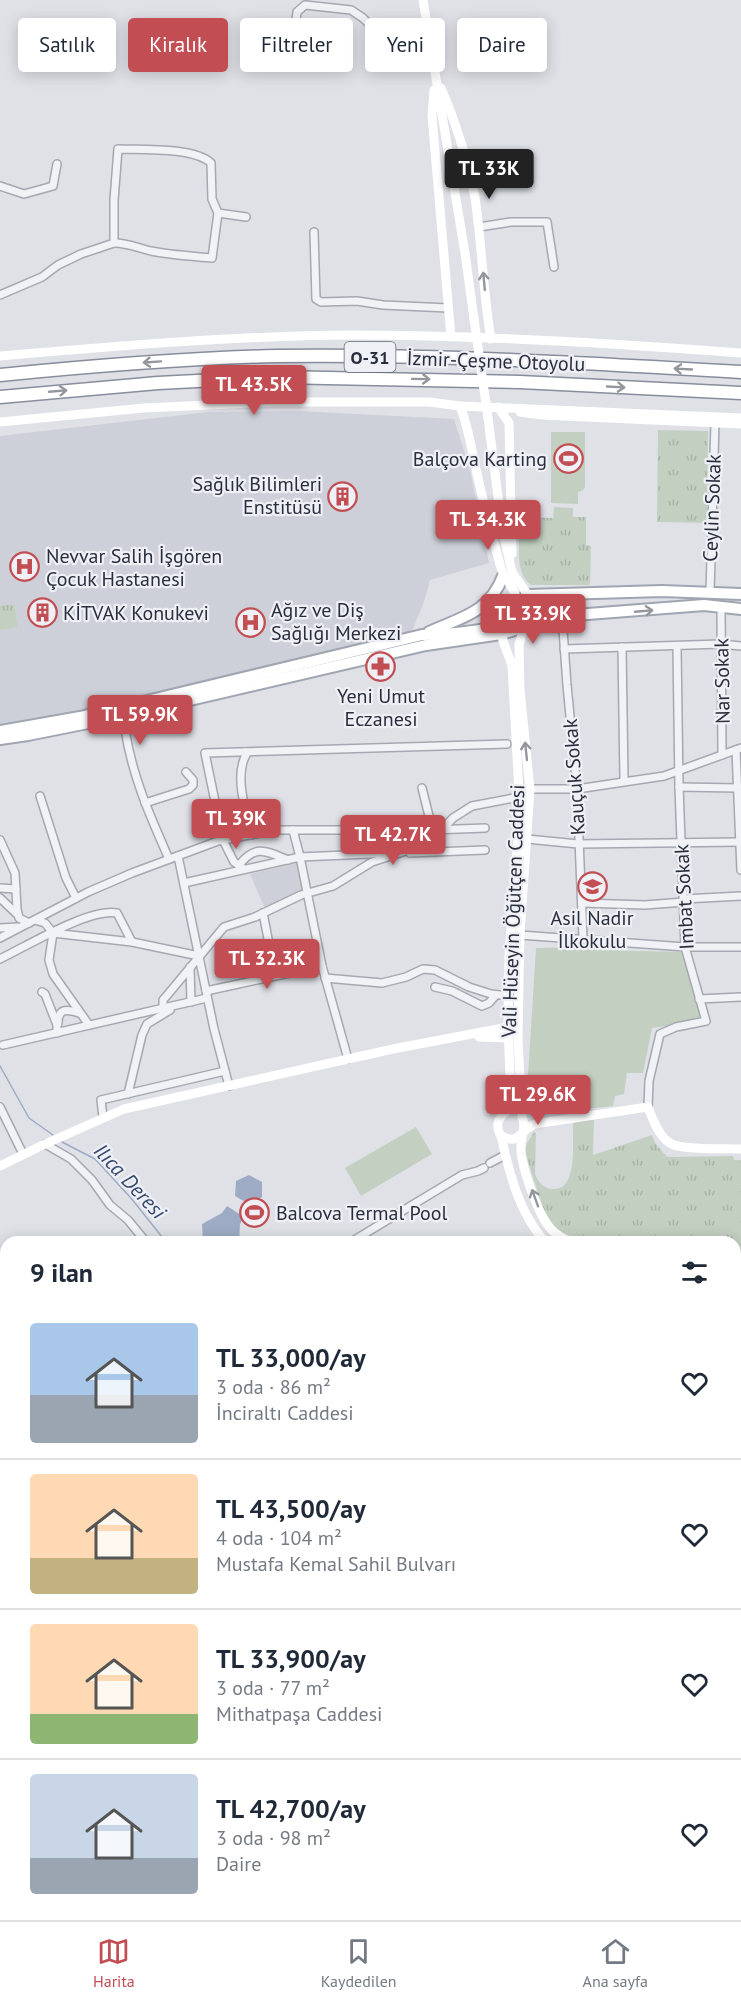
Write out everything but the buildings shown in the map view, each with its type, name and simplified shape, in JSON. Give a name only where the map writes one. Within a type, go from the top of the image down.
[{"type":"highway","name":"İzmir-Çeşme Otoyolu","points":[[0,375],[158,362],[277,356],[543,361],[741,372]]},
{"type":"highway","name":"İzmir-Çeşme Otoyolu","points":[[0,397],[158,383],[278,377],[520,382],[741,393]]},
{"type":"main road","points":[[423,0],[426,18]]},
{"type":"main road","points":[[435,72],[465,253],[488,418],[506,574],[528,595]]},
{"type":"main road","points":[[435,75],[452,113],[474,195],[491,339]]},
{"type":"main road","points":[[435,75],[432,116],[451,337]]},
{"type":"main road","points":[[0,356],[100,347],[352,335],[451,337],[741,353]]},
{"type":"main road","points":[[0,422],[144,408],[273,402],[429,402],[460,406],[741,418]]},
{"type":"main road","points":[[460,406],[467,423],[476,469],[506,574],[516,594],[517,602],[501,634]]},
{"type":"main road","points":[[503,407],[521,413],[542,415],[741,424]]},
{"type":"main road","points":[[424,640],[491,600],[506,574],[509,423],[503,407]]},
{"type":"main road","points":[[509,423],[521,413]]},
{"type":"main road","points":[[0,731],[80,717],[498,625],[517,602],[528,595],[710,592],[741,594]]},
{"type":"main road","points":[[565,616],[559,606],[566,594]]},
{"type":"main road","name":"Vali Hüseyin Öğütçen Caddesi","points":[[502,1115],[509,1108],[511,1099],[530,789],[519,660],[519,642],[524,626],[528,595]]},
{"type":"main road","points":[[0,739],[123,716],[424,640],[501,634],[565,616],[683,607],[721,606],[741,609]]},
{"type":"main road","name":"Vali Hüseyin Öğütçen Caddesi","points":[[501,634],[512,666],[520,811],[509,955],[508,1027]]},
{"type":"main road","points":[[0,1166],[124,1109],[348,1059],[508,1027],[513,1039],[456,1038]]},
{"type":"main road","name":"Vali Hüseyin Öğütçen Caddesi","points":[[513,1039],[522,1117]]},
{"type":"main road","points":[[501,1136],[513,1140],[531,1126],[541,1123],[648,1107],[662,1135],[672,1145],[690,1148],[741,1149]]},
{"type":"main road","points":[[541,1123],[522,1117],[515,1112],[502,1115],[497,1124],[518,1196],[541,1236]]},
{"type":"main road","points":[[522,1117],[525,1125],[521,1154],[539,1209],[549,1228],[560,1236]]},
{"type":"street","points":[[296,18],[297,12],[305,5],[351,10],[365,20]]},
{"type":"street","points":[[0,295],[42,277],[58,265],[81,254],[114,243],[125,243],[176,255],[212,258],[218,213],[212,199],[211,163],[205,158],[190,153],[118,149],[114,200],[114,243]]},
{"type":"street","points":[[0,186],[24,194],[53,186],[57,164]]},
{"type":"street","points":[[218,213],[246,217]]},
{"type":"street","points":[[479,227],[511,222],[547,222],[554,267]]},
{"type":"street","points":[[314,232],[316,299],[321,303],[357,301],[382,305],[448,308]]},
{"type":"street","name":"Ceylin Sokak","points":[[710,592],[715,423]]},
{"type":"street","name":"Nar Sokak","points":[[721,606],[723,755]]},
{"type":"street","name":"Kauçuk Sokak","points":[[565,616],[564,649],[577,789],[583,938]]},
{"type":"street","points":[[564,649],[721,644],[741,646]]},
{"type":"street","points":[[622,647],[624,781]]},
{"type":"street","name":"Imbat Sokak","points":[[648,1107],[649,1081],[660,1034],[676,1027],[706,1021],[685,947],[677,647]]},
{"type":"street","points":[[125,729],[138,726],[139,712]]},
{"type":"street","points":[[123,716],[128,751],[137,785],[169,859]]},
{"type":"street","points":[[241,867],[228,853],[223,840],[206,753],[507,744]]},
{"type":"street","points":[[530,789],[577,789],[664,776],[739,749],[741,870]]},
{"type":"street","points":[[245,752],[239,775],[251,835]]},
{"type":"street","points":[[145,803],[189,789],[194,780],[186,772]]},
{"type":"street","points":[[679,787],[739,788]]},
{"type":"street","points":[[422,788],[433,834]]},
{"type":"street","points":[[40,796],[66,878],[76,898]]},
{"type":"street","points":[[442,830],[453,818],[472,806],[519,797]]},
{"type":"street","points":[[163,1008],[163,1000],[224,927],[308,893],[333,886],[372,862],[401,853],[442,830],[485,828]]},
{"type":"street","points":[[0,938],[76,898],[132,873],[223,840],[276,830],[433,834]]},
{"type":"street","points":[[293,830],[322,966],[348,1059]]},
{"type":"street","points":[[527,838],[578,844],[740,842]]},
{"type":"street","points":[[0,840],[15,873],[18,915]]},
{"type":"street","points":[[184,883],[241,867],[300,857],[484,850]]},
{"type":"street","points":[[241,867],[246,856],[260,851],[269,851],[288,860]]},
{"type":"street","points":[[178,856],[206,994],[229,1086]]},
{"type":"street","points":[[0,888],[16,889]]},
{"type":"street","points":[[582,903],[645,905],[741,896]]},
{"type":"street","points":[[0,898],[19,918],[28,923]]},
{"type":"street","points":[[0,959],[73,921],[108,911],[117,913],[132,942]]},
{"type":"street","points":[[263,913],[270,949]]},
{"type":"street","points":[[0,928],[39,920],[45,923],[52,933],[49,960],[53,974],[89,1025]]},
{"type":"street","points":[[52,933],[132,942],[199,957]]},
{"type":"street","points":[[520,934],[685,947],[741,947]]},
{"type":"street","points":[[128,1094],[142,1035],[147,1024],[158,1016],[206,994],[322,966]]},
{"type":"street","points":[[187,1003],[190,967]]},
{"type":"street","points":[[325,978],[382,982],[429,969],[469,987],[496,995],[509,996]]},
{"type":"street","points":[[435,987],[452,991],[482,1006],[489,1003],[496,995]]},
{"type":"street","points":[[42,992],[45,994],[57,1029]]},
{"type":"street","points":[[699,999],[741,997]]},
{"type":"street","points":[[3,1045],[57,1029],[89,1025],[187,1003]]},
{"type":"street","points":[[57,1029],[58,1015],[62,1011],[80,1013]]},
{"type":"street","points":[[103,1117],[101,1101],[225,1071]]},
{"type":"street","points":[[0,1107],[22,1154]]},
{"type":"street","points":[[46,1143],[71,1159],[141,1236]]},
{"type":"street","points":[[362,1236],[462,1175],[478,1171],[505,1155]]},
{"type":"shaded area","points":[[299,411],[454,419],[470,470],[489,563],[430,580],[411,633],[77,712],[0,725],[0,436],[208,412]]},
{"type":"shaded area","points":[[298,863],[304,892],[266,911],[250,874]]},
{"type":"shaded area","name":"Asil Nadir İlkokulu","points":[[584,876],[600,876],[601,899],[584,899]]},
{"type":"green space","points":[[658,430],[708,431],[707,523],[657,522]]},
{"type":"green space","name":"Balçova Karting","points":[[551,432],[585,432],[585,487],[578,492],[578,504],[551,503]]},
{"type":"green space","points":[[554,507],[573,508],[573,517],[586,517],[586,545],[591,546],[590,585],[531,585],[525,579],[519,554],[520,517],[553,518]]},
{"type":"green space","points":[[14,604],[18,627],[0,630],[0,606]]},
{"type":"green space","points":[[600,947],[601,950],[683,952],[704,1021],[652,1028],[643,1073],[627,1073],[624,1094],[615,1096],[613,1106],[544,1114],[526,1107],[536,948]]},
{"type":"green space","points":[[594,1119],[593,1155],[652,1135],[655,1143],[667,1157],[733,1156],[734,1160],[741,1160],[741,1236],[571,1236],[554,1227],[543,1209],[525,1152],[527,1143],[534,1132],[536,1133],[535,1174],[543,1186],[552,1189],[561,1188],[567,1182],[572,1163],[573,1122]]},
{"type":"green space","points":[[416,1127],[432,1154],[361,1196],[345,1168]]},
{"type":"water","points":[[249,1175],[262,1182],[262,1197],[249,1204],[235,1196],[236,1181]]},
{"type":"water","points":[[227,1206],[244,1217],[240,1224],[239,1236],[203,1236],[202,1224],[222,1213]]},
{"type":"waterway","name":"Ilıca Deresi","points":[[0,1066],[29,1118],[53,1135]]},
{"type":"waterway","name":"Ilıca Deresi","points":[[62,1142],[95,1159],[131,1198],[161,1236]]},
{"type":"place","name":"Balçova Karting","points":[[568,459]]},
{"type":"place","name":"Sağlık Bilimleri Enstitüsü","points":[[343,496]]},
{"type":"place","name":"Nevvar Salih İşgören Çocuk Hastanesi","points":[[25,567]]},
{"type":"place","name":"KİTVAK Konukevi","points":[[42,613]]},
{"type":"place","name":"Ağız ve Diş Sağlığı Merkezi","points":[[250,622]]},
{"type":"place","name":"Yeni Umut Eczanesi","points":[[381,666]]},
{"type":"place","name":"Asil Nadir İlkokulu","points":[[592,887]]},
{"type":"place","name":"Balcova Termal Pool","points":[[255,1213]]}]
